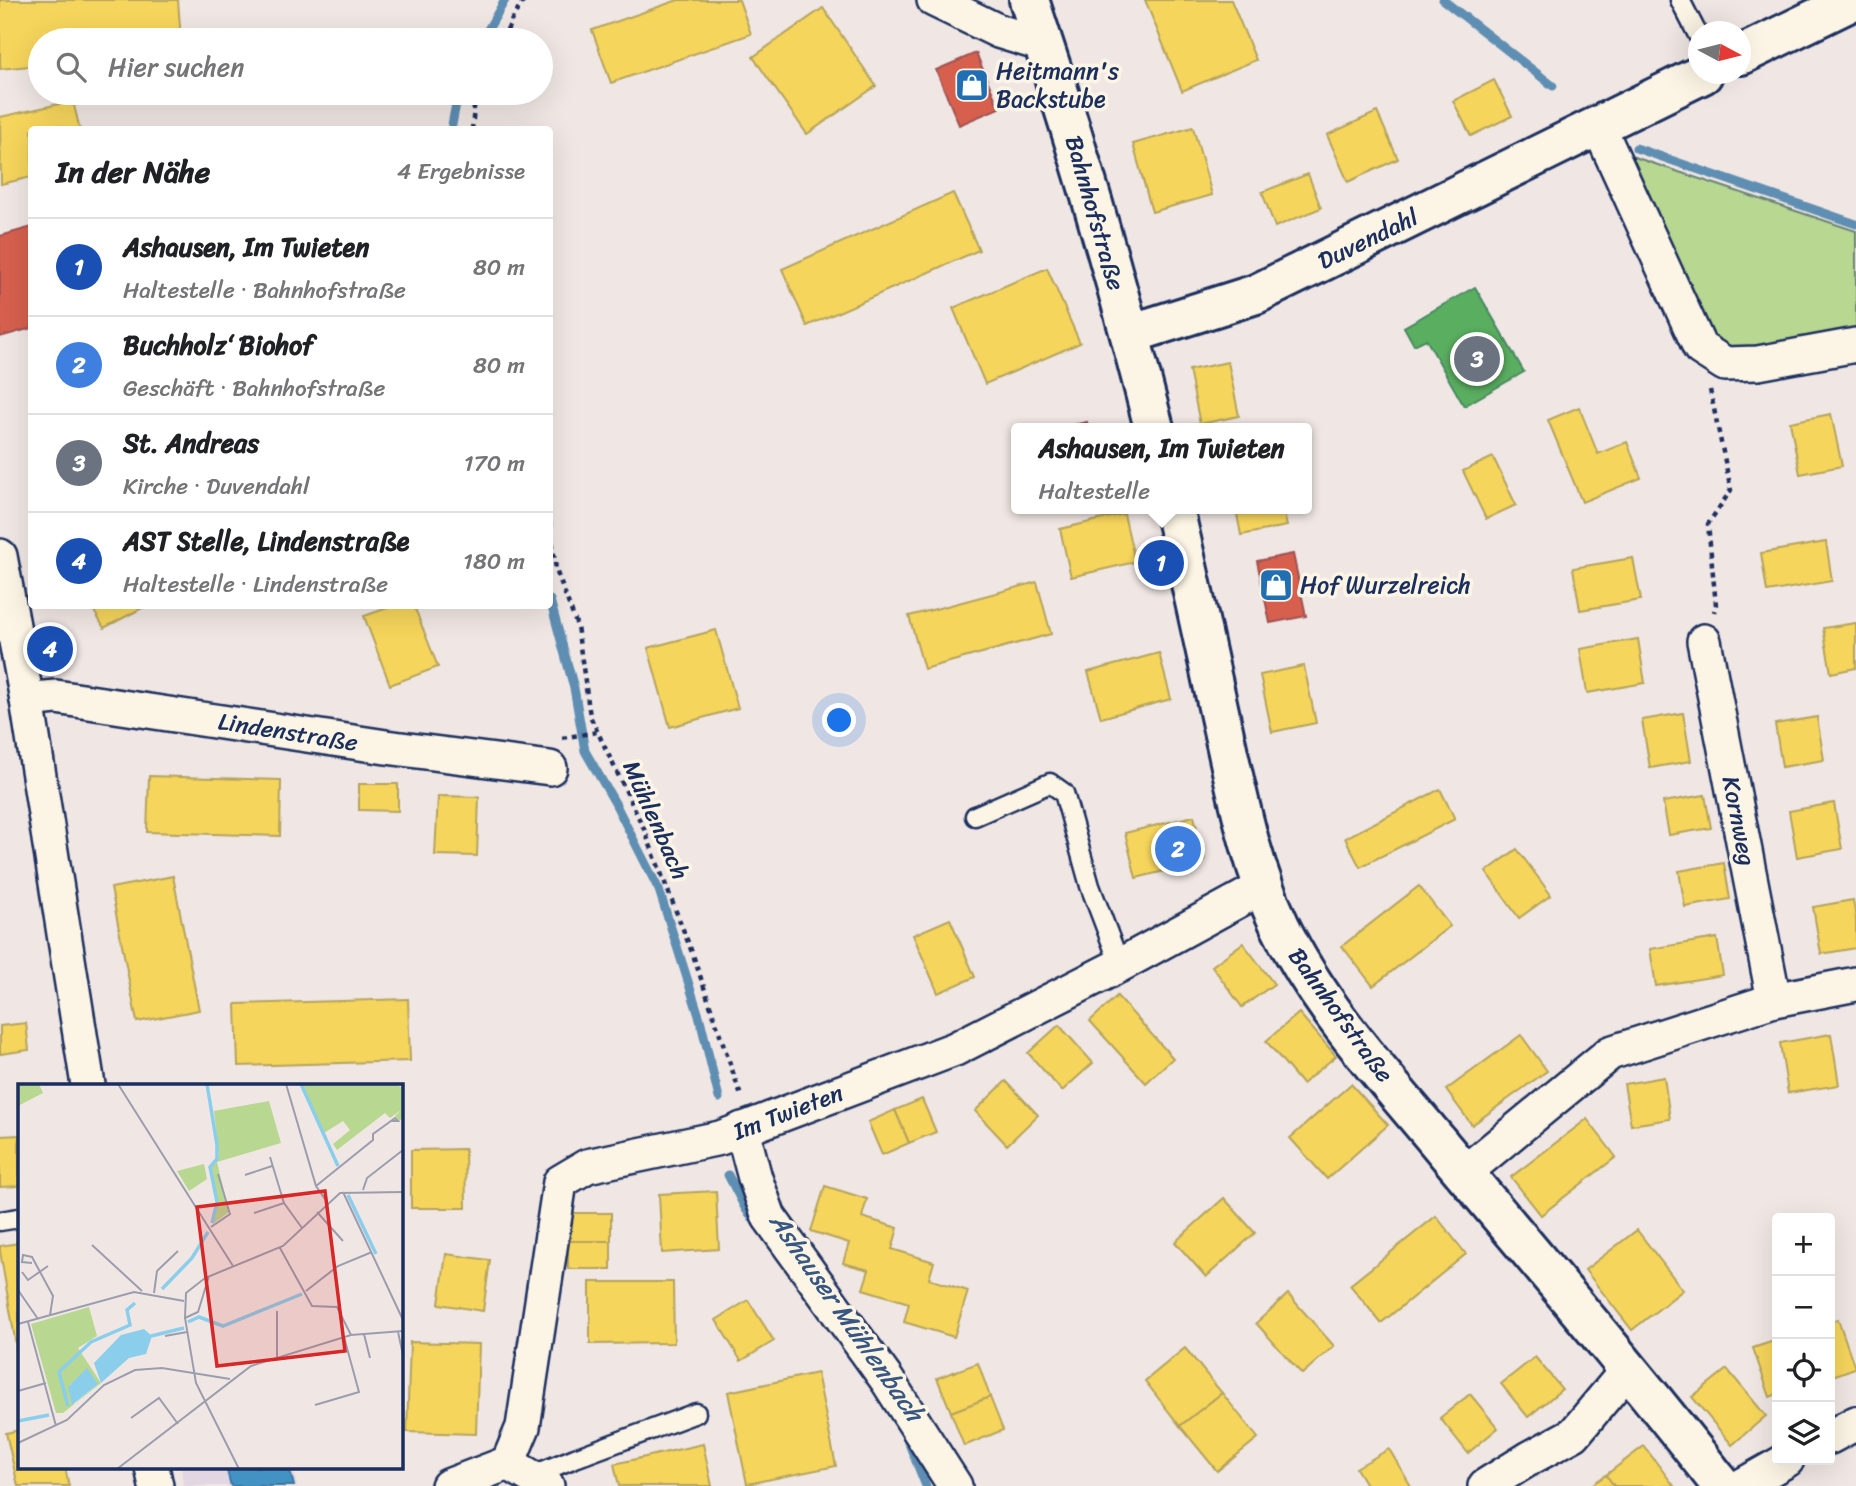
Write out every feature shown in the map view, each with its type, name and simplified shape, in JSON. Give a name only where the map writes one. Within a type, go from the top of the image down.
[{"type":"street","points":[[934,0],[998,31],[1044,44]]},
{"type":"street","name":"Bahnhofstraße","points":[[1029,0],[1130,334],[1153,423]]},
{"type":"street","points":[[1751,50],[1854,0]]},
{"type":"street","name":"Duvendahl","points":[[1130,334],[1256,294],[1688,81]]},
{"type":"street","points":[[1598,125],[1700,348],[1725,364],[1758,363],[1856,345]]},
{"type":"street","name":"Bahnhofstraße","points":[[1175,514],[1239,802],[1264,887],[1279,925],[1295,955],[1320,995],[1368,1059],[1628,1369],[1722,1486]]},
{"type":"street","points":[[0,559],[27,700],[88,1084]]},
{"type":"street","name":"Kornweg","points":[[1704,641],[1774,1000]]},
{"type":"street","name":"Lindenstraße","points":[[27,700],[56,697],[386,747],[550,768]]},
{"type":"street","name":"Im Twieten","points":[[529,1475],[523,1427],[561,1182],[587,1166],[720,1138],[955,1049],[1120,965],[1264,887]]},
{"type":"street","points":[[1464,1173],[1610,1053],[1774,1000],[1856,984]]},
{"type":"street","points":[[748,1127],[755,1178],[769,1217],[887,1380],[955,1486]]},
{"type":"street","points":[[1485,1486],[1574,1434],[1628,1369]]},
{"type":"street","points":[[1835,1434],[1856,1423]]},
{"type":"street","points":[[1741,1486],[1778,1465]]},
{"type":"street","points":[[152,1468],[156,1486]]},
{"type":"street","points":[[448,1486],[529,1475]]},
{"type":"lane","points":[[1679,0],[1690,21]]},
{"type":"lane","points":[[975,816],[1050,783],[1063,793],[1090,886],[1120,965]]},
{"type":"lane","points":[[0,1221],[18,1218]]},
{"type":"lane","points":[[529,1475],[696,1413]]},
{"type":"path","points":[[508,28],[524,0]]},
{"type":"path","points":[[472,126],[475,105]]},
{"type":"path","points":[[1700,348],[1731,490],[1708,524],[1716,605],[1704,641]]},
{"type":"path","name":"Mühlenbach","points":[[553,546],[556,570],[577,626],[590,716],[644,829],[693,954],[741,1095],[748,1127]]},
{"type":"path","points":[[562,737],[596,732]]},
{"type":"shaded area","points":[[181,1468],[293,1468],[297,1486],[183,1486]]},
{"type":"green space","points":[[1631,156],[1856,231],[1856,334],[1751,354],[1727,348],[1710,336]]},
{"type":"building: Wohnen","points":[[0,0],[178,0],[180,28],[28,28],[28,66],[0,69]]},
{"type":"building: Wohnen","points":[[678,0],[739,0],[751,34],[611,83],[592,30]]},
{"type":"building: Wohnen","points":[[1145,0],[1231,0],[1256,60],[1182,91]]},
{"type":"building: Wohnen","points":[[823,8],[876,86],[807,134],[753,57]]},
{"type":"building: Wohnen","points":[[1494,80],[1512,116],[1471,136],[1453,101]]},
{"type":"building: Wohnen","points":[[55,105],[74,105],[79,126],[28,126],[28,178],[1,184],[0,117]]},
{"type":"building: Wohnen","points":[[1377,112],[1398,159],[1348,182],[1327,135]]},
{"type":"building: Wohnen","points":[[1193,127],[1212,195],[1152,212],[1133,144]]},
{"type":"building: Wohnen","points":[[1308,174],[1321,208],[1275,227],[1262,192]]},
{"type":"building: Wohnen","points":[[953,193],[979,250],[807,326],[782,269]]},
{"type":"building: Wohnen","points":[[1047,268],[1080,343],[985,384],[953,308]]},
{"type":"building: Wohnen","points":[[1228,362],[1239,416],[1200,423],[1189,370]]},
{"type":"building: Wohnen","points":[[1579,407],[1598,454],[1627,442],[1641,478],[1582,502],[1548,420]]},
{"type":"building: Wohnen","points":[[1831,414],[1842,466],[1800,474],[1790,422]]},
{"type":"building: Wohnen","points":[[1493,457],[1516,505],[1486,519],[1463,471]]},
{"type":"building: Wohnen","points":[[1124,514],[1135,562],[1071,577],[1060,529]]},
{"type":"building: Wohnen","points":[[1237,514],[1284,514],[1287,526],[1241,535]]},
{"type":"building: Wohnen","points":[[1826,542],[1832,581],[1767,592],[1761,553]]},
{"type":"building: Wohnen","points":[[1633,558],[1641,600],[1580,610],[1573,568]]},
{"type":"building: Wohnen","points":[[1037,582],[1051,634],[924,669],[909,616]]},
{"type":"building: Wohnen","points":[[93,609],[140,609],[104,628]]},
{"type":"building: Wohnen","points":[[384,609],[415,609],[438,667],[390,685],[364,616]]},
{"type":"building: Wohnen","points":[[1856,623],[1856,668],[1831,673],[1823,628]]},
{"type":"building: Wohnen","points":[[716,630],[738,708],[670,727],[648,648]]},
{"type":"building: Wohnen","points":[[1638,639],[1645,683],[1587,693],[1580,649]]},
{"type":"building: Wohnen","points":[[1159,653],[1171,699],[1101,718],[1088,672]]},
{"type":"building: Wohnen","points":[[1304,666],[1316,723],[1272,732],[1260,675]]},
{"type":"building: Wohnen","points":[[1683,713],[1691,761],[1650,768],[1642,720]]},
{"type":"building: Wohnen","points":[[1817,717],[1824,760],[1782,767],[1775,724]]},
{"type":"building: Wohnen","points":[[149,776],[281,780],[280,836],[147,832]]},
{"type":"building: Wohnen","points":[[359,784],[398,784],[398,811],[359,810]]},
{"type":"building: Wohnen","points":[[1440,789],[1455,819],[1360,867],[1345,838]]},
{"type":"building: Wohnen","points":[[1705,795],[1711,828],[1669,835],[1663,802]]},
{"type":"building: Wohnen","points":[[438,796],[479,797],[477,856],[435,855]]},
{"type":"building: Wohnen","points":[[1834,803],[1842,849],[1797,857],[1789,811]]},
{"type":"building: Wohnen","points":[[1194,816],[1205,861],[1136,878],[1125,833]]},
{"type":"building: Wohnen","points":[[1517,849],[1551,895],[1519,918],[1486,872]]},
{"type":"building: Wohnen","points":[[1724,863],[1730,899],[1685,907],[1679,871]]},
{"type":"building: Wohnen","points":[[173,876],[199,1010],[137,1022],[111,888]]},
{"type":"building: Wohnen","points":[[1419,886],[1450,926],[1373,986],[1342,946]]},
{"type":"building: Wohnen","points":[[1853,900],[1856,948],[1821,954],[1813,907]]},
{"type":"building: Wohnen","points":[[950,919],[975,977],[938,993],[913,935]]},
{"type":"building: Wohnen","points":[[1717,938],[1723,975],[1656,986],[1650,949]]},
{"type":"building: Wohnen","points":[[1243,943],[1274,984],[1242,1007],[1212,966]]},
{"type":"building: Wohnen","points":[[1117,996],[1173,1058],[1146,1083],[1090,1021]]},
{"type":"building: Wohnen","points":[[408,999],[410,1061],[238,1066],[236,1004]]},
{"type":"building: Wohnen","points":[[1299,1013],[1336,1056],[1302,1084],[1266,1041]]},
{"type":"building: Wohnen","points":[[26,1023],[29,1050],[0,1054],[0,1026]]},
{"type":"building: Wohnen","points":[[1059,1025],[1093,1063],[1062,1091],[1028,1053]]},
{"type":"building: Wohnen","points":[[1831,1034],[1839,1085],[1788,1093],[1780,1043]]},
{"type":"building: Wohnen","points":[[1521,1035],[1547,1071],[1472,1125],[1446,1090]]},
{"type":"building: Wohnen","points":[[1664,1077],[1670,1119],[1631,1125],[1624,1084]]},
{"type":"building: Wohnen","points":[[1006,1081],[1038,1115],[1007,1145],[975,1111]]},
{"type":"building: Wohnen","points":[[1351,1084],[1388,1125],[1327,1179],[1290,1138]]},
{"type":"building: Wohnen","points":[[922,1099],[936,1132],[909,1143],[895,1110]]},
{"type":"building: Wohnen","points":[[895,1110],[909,1143],[882,1155],[868,1122]]},
{"type":"building: Wohnen","points":[[1587,1119],[1616,1157],[1541,1215],[1511,1177]]},
{"type":"building: Wohnen","points":[[18,1135],[18,1186],[0,1187],[0,1136]]},
{"type":"building: Wohnen","points":[[465,1149],[466,1208],[411,1208],[411,1150]]},
{"type":"building: Wohnen","points":[[825,1186],[867,1199],[862,1217],[898,1228],[892,1249],[934,1262],[929,1279],[968,1291],[954,1337],[904,1322],[909,1303],[863,1289],[869,1270],[843,1263],[849,1243],[811,1231]]},
{"type":"building: Wohnen","points":[[716,1191],[719,1249],[662,1253],[659,1194]]},
{"type":"building: Wohnen","points":[[1224,1198],[1255,1233],[1206,1277],[1175,1242]]},
{"type":"building: Wohnen","points":[[569,1213],[611,1213],[611,1241],[568,1241]]},
{"type":"building: Wohnen","points":[[1436,1216],[1466,1254],[1381,1323],[1350,1285]]},
{"type":"building: Wohnen","points":[[1637,1230],[1683,1290],[1632,1330],[1585,1270]]},
{"type":"building: Wohnen","points":[[568,1241],[611,1241],[611,1269],[568,1269]]},
{"type":"building: Wohnen","points":[[18,1243],[18,1357],[0,1251],[0,1246]]},
{"type":"building: Wohnen","points":[[446,1254],[490,1260],[483,1311],[439,1304]]},
{"type":"building: Wohnen","points":[[590,1282],[673,1282],[674,1343],[590,1344]]},
{"type":"building: Wohnen","points":[[1288,1294],[1334,1346],[1302,1374],[1256,1323]]},
{"type":"building: Wohnen","points":[[748,1300],[774,1341],[741,1361],[716,1320]]},
{"type":"building: Wohnen","points":[[1838,1319],[1855,1368],[1835,1375],[1835,1339],[1835,1320]]},
{"type":"building: Wohnen","points":[[410,1342],[479,1344],[476,1434],[407,1432]]},
{"type":"building: Wohnen","points":[[1772,1342],[1770,1397],[1753,1348]]},
{"type":"building: Wohnen","points":[[1185,1348],[1222,1393],[1180,1426],[1145,1381]]},
{"type":"building: Wohnen","points":[[1535,1357],[1562,1389],[1528,1417],[1501,1384]]},
{"type":"building: Wohnen","points":[[978,1363],[990,1397],[951,1412],[937,1378]]},
{"type":"building: Wohnen","points":[[1727,1369],[1766,1416],[1732,1445],[1692,1397]]},
{"type":"building: Wohnen","points":[[817,1373],[836,1466],[747,1484],[728,1392]]},
{"type":"building: Wohnen","points":[[1222,1393],[1258,1438],[1217,1471],[1180,1426]]},
{"type":"building: Wohnen","points":[[1470,1394],[1498,1428],[1468,1453],[1440,1418]]},
{"type":"building: Wohnen","points":[[990,1397],[1003,1430],[964,1446],[951,1412]]},
{"type":"building: Wohnen","points":[[18,1430],[18,1468],[65,1468],[69,1486],[18,1486],[6,1433]]},
{"type":"building: Wohnen","points":[[703,1444],[712,1486],[619,1486],[614,1464]]},
{"type":"building: Wohnen","points":[[1644,1446],[1674,1486],[1614,1486],[1606,1475]]},
{"type":"building: Wohnen","points":[[1389,1449],[1411,1486],[1367,1486],[1356,1468]]},
{"type":"building: Wohnen","points":[[1606,1475],[1614,1486],[1590,1486]]},
{"type":"building: Handel","points":[[976,53],[999,108],[959,125],[936,70]]},
{"type":"building: Handel","points":[[28,228],[28,329],[0,337],[0,236]]},
{"type":"building: Handel","points":[[1293,554],[1306,616],[1270,623],[1257,561]]},
{"type":"building: Schulen","points":[[226,1468],[289,1468],[294,1486],[231,1486]]},
{"type":"building: Öffentlich","points":[[1475,287],[1524,372],[1464,406],[1426,339],[1414,345],[1404,327]]},
{"type":"waterway","name":"Ashauser Mühlenbach","points":[[489,28],[505,0]]},
{"type":"waterway","points":[[1443,0],[1553,86]]},
{"type":"waterway","name":"Ashauser Mühlenbach","points":[[452,126],[456,105]]},
{"type":"waterway","points":[[1636,148],[1856,224]]},
{"type":"waterway","name":"Ashauser Mühlenbach","points":[[552,609],[574,688],[585,751],[659,890],[700,1019],[719,1098]]},
{"type":"waterway","name":"Ashauser Mühlenbach","points":[[728,1175],[745,1208],[759,1227]]},
{"type":"waterway","name":"Ashauser Mühlenbach","points":[[906,1436],[926,1486]]},
{"type":"place","name":"Heitmann's Backstube","points":[[972,85]]},
{"type":"place","name":"St. Andreas","points":[[1477,359]]},
{"type":"place","name":"Ashausen, Im Twieten","points":[[1161,563]]},
{"type":"place","name":"Hof Wurzelreich","points":[[1276,585]]},
{"type":"place","name":"AST Stelle, Lindenstraße","points":[[50,649]]},
{"type":"place","name":"Buchholz‘ Biohof","points":[[1178,849]]}]
